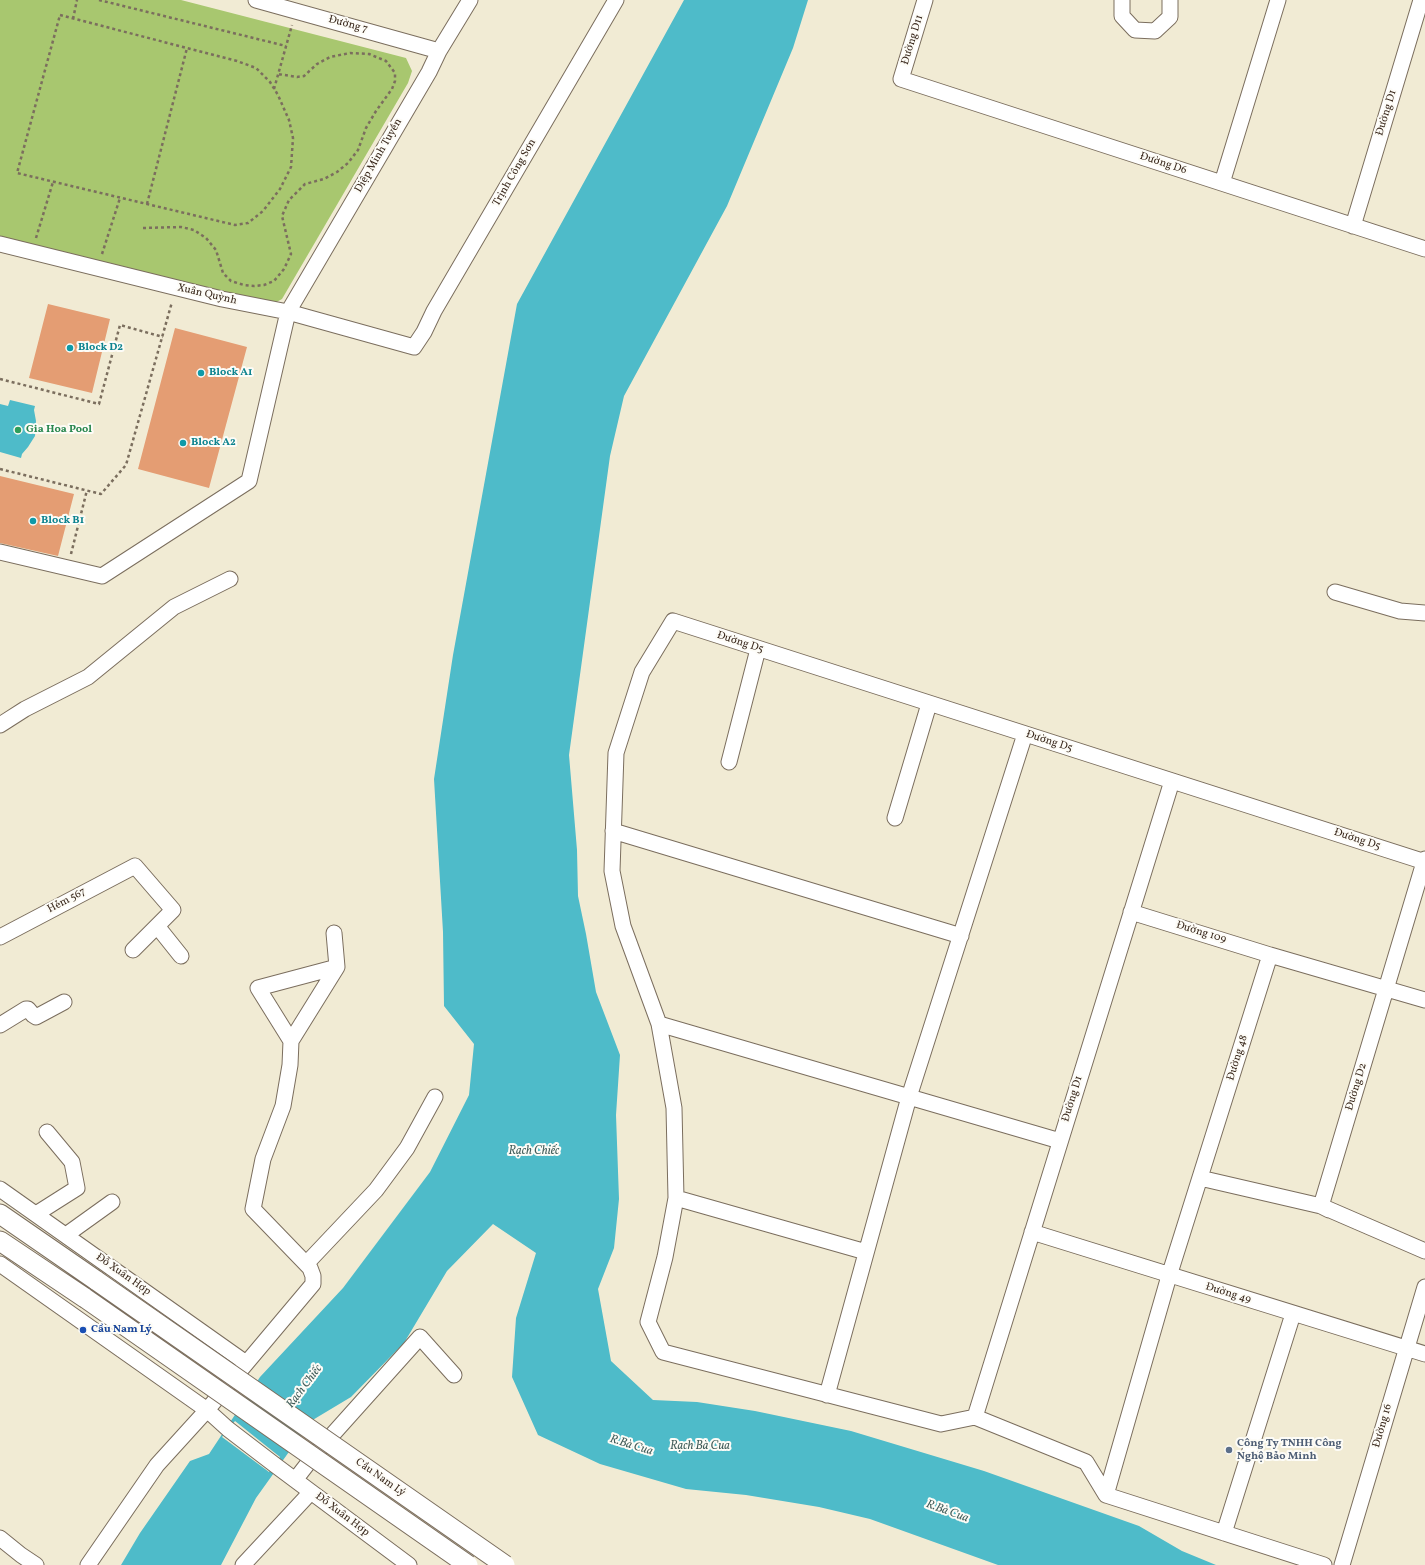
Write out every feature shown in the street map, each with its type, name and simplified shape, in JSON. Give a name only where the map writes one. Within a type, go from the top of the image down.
[{"type":"main road","name":"Đỗ Xuân Hợp","points":[[0,1214],[97,1281]]},
{"type":"main road","name":"Cầu Nam Lý","points":[[0,1240],[468,1565]]},
{"type":"main road","name":"Cầu Nam Lý","points":[[97,1281],[505,1565]]},
{"type":"street","name":"Đường 7","points":[[256,0],[439,51]]},
{"type":"street","name":"Diệp Minh Tuyền","points":[[0,552],[102,576],[249,481],[288,312],[470,0]]},
{"type":"street","name":"Trịnh Công Sơn","points":[[414,347],[616,0]]},
{"type":"street","name":"Đường D11","points":[[901,79],[925,0]]},
{"type":"street","points":[[1122,0],[1122,16],[1135,30],[1155,31],[1170,17],[1170,0]]},
{"type":"street","points":[[1222,183],[1278,0]]},
{"type":"street","name":"Đường D1","points":[[1352,226],[1421,0]]},
{"type":"street","name":"Đường D6","points":[[901,79],[1425,249]]},
{"type":"street","name":"Xuân Quỳnh","points":[[0,244],[222,299],[288,312],[414,347]]},
{"type":"street","points":[[0,725],[25,709],[88,677],[174,607],[230,579]]},
{"type":"street","points":[[1335,592],[1400,611],[1425,613]]},
{"type":"street","name":"Đường D5","points":[[613,831],[616,754],[642,672],[672,621],[1425,861]]},
{"type":"street","points":[[729,762],[758,648]]},
{"type":"street","points":[[895,818],[929,704]]},
{"type":"street","points":[[827,1395],[910,1097],[1025,734]]},
{"type":"street","name":"Đường D1","points":[[975,1417],[1172,781]]},
{"type":"street","points":[[961,936],[613,831],[612,871],[623,926],[659,1024],[674,1108],[676,1198],[665,1258],[648,1322],[663,1352],[941,1424],[975,1417],[1086,1462],[1106,1495],[1324,1565]]},
{"type":"street","name":"Đường D2","points":[[1321,1206],[1425,861]]},
{"type":"street","name":"Hẻm 567","points":[[0,937],[135,866],[173,910],[157,926]]},
{"type":"street","name":"Đường 109","points":[[1131,912],[1270,955]]},
{"type":"street","points":[[133,950],[157,926],[181,956]]},
{"type":"street","points":[[88,1565],[157,1465],[207,1410],[313,1284],[313,1276],[310,1268],[253,1209],[263,1159],[283,1106],[290,1065],[291,1041],[336,967],[334,933]]},
{"type":"street","points":[[1270,955],[1425,1000]]},
{"type":"street","name":"Đường 48","points":[[1106,1495],[1169,1276],[1270,955]]},
{"type":"street","points":[[291,1041],[258,988],[336,967]]},
{"type":"street","points":[[0,1025],[26,1009],[28,1009],[36,1017],[64,1002]]},
{"type":"street","points":[[659,1024],[1060,1141]]},
{"type":"street","points":[[306,1264],[376,1190],[407,1148],[435,1097]]},
{"type":"street","points":[[36,1214],[77,1188],[72,1162],[47,1132]]},
{"type":"street","points":[[1200,1178],[1321,1206],[1425,1251]]},
{"type":"street","name":"Đỗ Xuân Hợp","points":[[0,1188],[246,1363]]},
{"type":"street","points":[[676,1198],[866,1252]]},
{"type":"street","points":[[66,1235],[112,1202]]},
{"type":"street","name":"Đường 49","points":[[1032,1232],[1169,1276],[1425,1354]]},
{"type":"street","points":[[0,1264],[207,1410]]},
{"type":"street","name":"Đường 16","points":[[1342,1565],[1425,1287]]},
{"type":"street","points":[[1224,1533],[1293,1314]]},
{"type":"street","points":[[295,1480],[316,1453],[420,1337],[454,1375]]},
{"type":"street","name":"Đỗ Xuân Hợp","points":[[207,1410],[228,1429],[409,1565]]},
{"type":"street","points":[[243,1565],[311,1492]]},
{"type":"street","points":[[0,1538],[36,1565]]},
{"type":"path","points":[[73,19],[77,0]]},
{"type":"path","points":[[99,0],[286,46]]},
{"type":"path","points":[[274,89],[296,11]]},
{"type":"path","points":[[60,15],[187,48],[237,61],[256,68],[270,82],[288,120],[293,138],[291,167],[280,189],[264,211],[248,223],[235,225],[17,174],[60,15]]},
{"type":"path","points":[[146,204],[187,48]]},
{"type":"path","points":[[143,228],[181,227],[194,230],[206,238],[216,250],[223,273],[231,281],[244,285],[264,285],[274,281],[284,270],[291,254],[282,216],[289,200],[305,184],[324,179],[338,172],[348,163],[358,150],[366,128],[376,111],[392,89],[395,81],[395,73],[386,61],[369,54],[350,53],[330,57],[317,64],[304,76],[296,77],[278,74]]},
{"type":"path","points":[[32,252],[53,182]]},
{"type":"path","points":[[97,268],[120,198]]},
{"type":"path","points":[[0,469],[101,494],[126,465],[176,288]]},
{"type":"path","points":[[0,379],[99,404],[120,325],[163,337]]},
{"type":"path","points":[[68,568],[87,490]]},
{"type":"green space","points":[[0,0],[181,0],[406,58],[412,71],[408,83],[282,299],[271,305],[257,304],[0,236]]},
{"type":"water","name":"Rạch Chiếc","points":[[684,0],[808,0],[793,48],[727,206],[624,396],[610,456],[569,755],[577,850],[578,896],[596,992],[620,1055],[616,1115],[619,1199],[614,1248],[598,1289],[611,1361],[653,1400],[697,1402],[755,1411],[851,1431],[984,1471],[1139,1526],[1182,1551],[1216,1565],[998,1565],[870,1519],[819,1507],[746,1495],[686,1489],[600,1464],[538,1435],[512,1377],[516,1318],[536,1253],[493,1224],[447,1271],[404,1343],[351,1397],[311,1421],[256,1498],[221,1565],[121,1565],[140,1533],[190,1461],[209,1454],[260,1377],[343,1288],[430,1172],[469,1095],[474,1044],[444,1006],[443,932],[434,779],[453,655],[517,304]]},
{"type":"water","name":"Gia Hoa Pool","points":[[10,400],[35,406],[35,436],[22,454],[21,458],[0,452],[0,404],[8,406]]},
{"type":"pier","points":[[235,1421],[280,1457],[269,1472],[222,1437]]},
{"type":"building","name":"Block D2","points":[[48,304],[110,319],[92,393],[29,378]]},
{"type":"building","points":[[175,328],[247,347],[209,488],[138,469]]},
{"type":"building","name":"Block B1","points":[[0,476],[74,494],[58,556],[0,543]]},
{"type":"place","name":"Block D2","points":[[70,348]]},
{"type":"place","name":"Block A1","points":[[201,373]]},
{"type":"place","name":"Gia Hoa Pool","points":[[18,430]]},
{"type":"place","name":"Block A2","points":[[183,443]]},
{"type":"place","name":"Block B1","points":[[33,521]]},
{"type":"place","name":"Cầu Nam Lý","points":[[83,1330]]},
{"type":"place","name":"Công Ty TNHH Công Nghệ Bảo Minh","points":[[1229,1450]]},
{"type":"water label","name":"R.Bà Cua","points":[[631,1446]]},
{"type":"water label","name":"Rạch Bà Cua","points":[[700,1447]]},
{"type":"water label","name":"R.Bà Cua","points":[[947,1512]]}]
